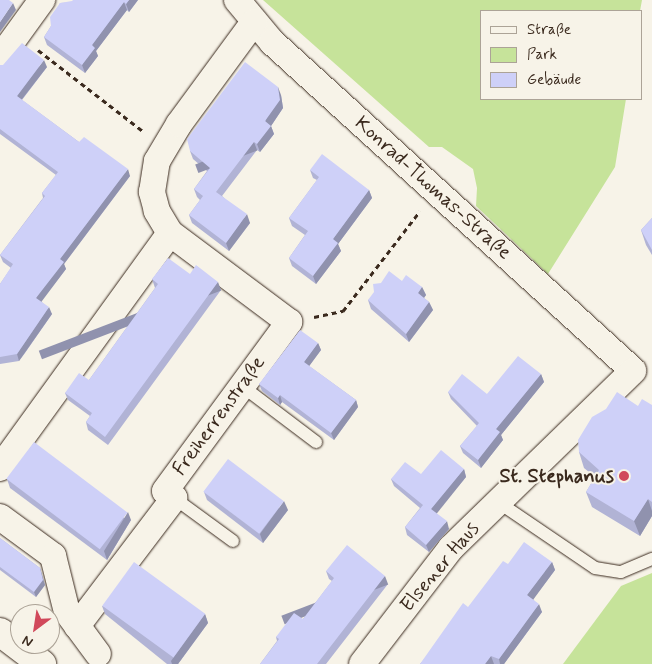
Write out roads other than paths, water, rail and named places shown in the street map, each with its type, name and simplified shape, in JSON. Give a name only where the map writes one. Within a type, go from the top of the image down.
[{"type":"main road","points":[[0,632],[42,664]]},
{"type":"street","points":[[0,58],[42,0]]},
{"type":"street","name":"Konrad-Thomas-Straße","points":[[237,0],[272,42],[633,371]]},
{"type":"street","points":[[0,468],[170,233],[157,211],[152,192],[153,174],[164,147],[254,22]]},
{"type":"street","name":"Freiherrenstraße","points":[[77,626],[174,498],[165,491],[288,322],[170,233]]},
{"type":"street","name":"Elsener Haus","points":[[362,664],[451,548],[633,371]]},
{"type":"street","points":[[0,517],[53,556],[68,612],[98,654]]},
{"type":"lane","points":[[242,386],[316,442]]},
{"type":"lane","points":[[174,498],[233,541]]},
{"type":"lane","points":[[498,502],[596,568],[621,572],[652,559]]},
{"type":"place","name":"St. Stephanus","points":[[624,476]]}]
